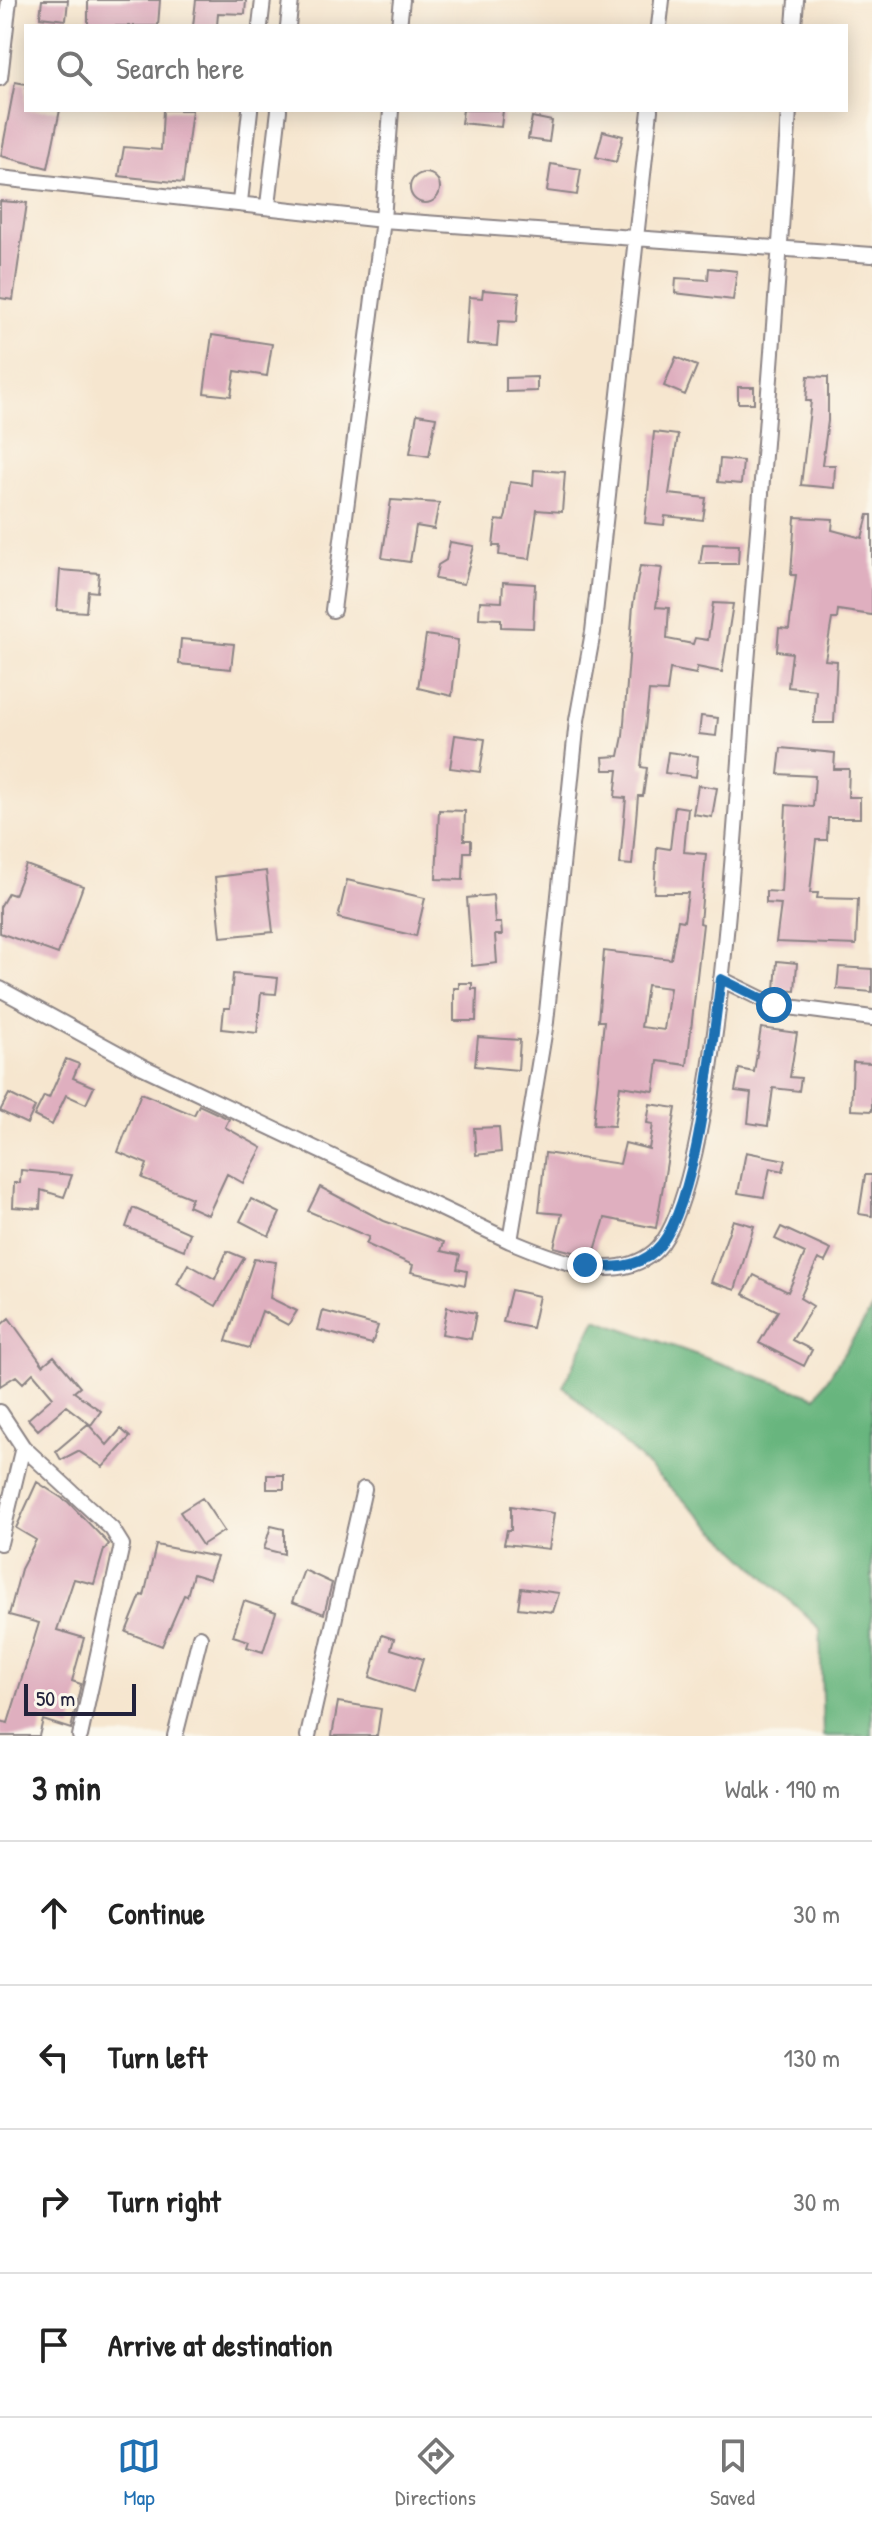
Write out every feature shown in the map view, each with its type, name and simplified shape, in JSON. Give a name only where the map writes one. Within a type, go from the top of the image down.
[{"type":"street","points":[[0,78],[9,0]]},
{"type":"street","points":[[260,24],[263,0]]},
{"type":"street","points":[[288,24],[291,0]]},
{"type":"street","points":[[399,24],[402,0]]},
{"type":"street","points":[[659,24],[662,0]]},
{"type":"street","points":[[794,24],[796,0]]},
{"type":"street","points":[[240,202],[250,112]]},
{"type":"street","points":[[268,205],[279,112]]},
{"type":"street","points":[[333,610],[383,220],[391,112]]},
{"type":"street","points":[[510,1241],[546,1022],[577,720],[593,632],[650,112]]},
{"type":"street","points":[[0,989],[143,1067],[510,1241],[561,1261],[609,1268],[642,1260],[666,1238],[684,1194],[703,1103],[735,857],[789,112]]},
{"type":"street","points":[[0,178],[383,220],[872,255]]},
{"type":"street","points":[[721,979],[774,1005],[872,1018]]},
{"type":"street","points":[[0,1412],[23,1447],[112,1529],[123,1549],[80,1736]]},
{"type":"street","points":[[0,1543],[23,1447]]},
{"type":"street","points":[[308,1736],[364,1489]]},
{"type":"street","points":[[175,1736],[200,1637]]},
{"type":"green space","points":[[872,1309],[872,1736],[823,1736],[820,1629],[563,1386],[596,1319],[816,1397]]},
{"type":"building","points":[[42,0],[68,0],[66,20],[40,17]]},
{"type":"building","points":[[88,0],[160,0],[158,24],[88,24]]},
{"type":"building","points":[[196,0],[246,0],[245,14],[218,13],[217,24],[193,24]]},
{"type":"building","points":[[15,82],[24,84],[24,112],[60,112],[48,168],[1,156]]},
{"type":"building","points":[[163,112],[192,112],[183,183],[119,176],[124,147],[161,150]]},
{"type":"building","points":[[463,112],[503,112],[501,127],[461,123]]},
{"type":"building","points":[[532,117],[552,121],[549,142],[528,139]]},
{"type":"building","points":[[603,131],[623,136],[616,162],[596,157]]},
{"type":"building","points":[[551,164],[581,169],[577,195],[547,191]]},
{"type":"building","points":[[425,173],[436,177],[440,188],[436,199],[425,203],[414,199],[410,188],[414,177]]},
{"type":"building","points":[[0,201],[27,203],[13,300],[0,298]]},
{"type":"building","points":[[709,268],[737,271],[733,300],[675,293],[676,278],[708,280]]},
{"type":"building","points":[[483,290],[519,293],[517,322],[499,321],[497,346],[466,344],[469,297],[482,298]]},
{"type":"building","points":[[212,335],[272,344],[267,376],[235,371],[231,396],[204,393]]},
{"type":"building","points":[[676,357],[697,366],[685,395],[664,386]]},
{"type":"building","points":[[808,376],[828,377],[828,421],[822,465],[835,465],[834,488],[801,485],[811,401],[806,401]]},
{"type":"building","points":[[537,377],[537,391],[506,392],[506,378]]},
{"type":"building","points":[[738,387],[754,387],[754,403],[738,403]]},
{"type":"building","points":[[417,414],[436,417],[429,456],[410,453]]},
{"type":"building","points":[[654,432],[678,435],[669,494],[706,498],[703,520],[665,516],[664,525],[645,523]]},
{"type":"building","points":[[720,459],[743,461],[741,484],[718,482]]},
{"type":"building","points":[[534,470],[565,472],[562,512],[537,510],[530,559],[499,555],[500,546],[493,546],[496,520],[504,521],[510,482],[533,485]]},
{"type":"building","points":[[391,500],[439,503],[434,529],[416,526],[410,562],[382,558]]},
{"type":"building","points":[[868,515],[872,515],[872,615],[838,610],[837,619],[832,619],[825,660],[837,661],[834,723],[814,723],[816,690],[788,687],[792,653],[777,651],[779,628],[789,629],[796,575],[791,575],[795,517],[833,519],[832,530],[862,538]]},
{"type":"building","points":[[450,542],[474,546],[464,584],[435,579],[438,565],[446,560]]},
{"type":"building","points":[[703,544],[739,545],[738,564],[700,564]]},
{"type":"building","points":[[640,566],[662,568],[656,607],[669,608],[667,639],[693,644],[695,638],[708,640],[713,603],[733,604],[722,672],[697,667],[696,674],[670,669],[667,692],[649,691],[641,767],[647,768],[643,796],[638,796],[632,865],[620,864],[626,798],[615,797],[618,770],[604,770],[603,757],[619,756],[623,736],[633,605]]},
{"type":"building","points":[[60,570],[99,573],[97,592],[88,591],[86,612],[57,610]]},
{"type":"building","points":[[503,582],[535,584],[533,628],[501,627],[501,619],[479,618],[480,601],[502,602]]},
{"type":"building","points":[[426,635],[458,640],[452,696],[418,688]]},
{"type":"building","points":[[181,639],[234,644],[231,669],[179,664]]},
{"type":"building","points":[[701,716],[718,718],[716,736],[699,734]]},
{"type":"building","points":[[455,735],[485,739],[480,772],[450,768]]},
{"type":"building","points":[[781,748],[835,753],[834,769],[849,769],[848,797],[860,797],[860,818],[828,818],[827,840],[816,840],[810,893],[818,893],[817,898],[858,899],[856,945],[776,942],[781,904],[766,903],[766,891],[781,892],[786,805],[813,807],[815,776],[778,774]]},
{"type":"building","points":[[668,752],[698,756],[696,777],[665,773]]},
{"type":"building","points":[[698,785],[717,788],[712,817],[693,814]]},
{"type":"building","points":[[675,806],[688,808],[684,852],[706,854],[700,923],[703,924],[687,1065],[658,1061],[654,1091],[620,1086],[614,1126],[593,1125],[604,1021],[598,1021],[604,951],[671,959],[678,920],[684,921],[688,893],[654,893],[657,847],[670,849]],"holes":[[[647,985],[670,988],[664,1030],[641,1027]]]},
{"type":"building","points":[[439,810],[465,811],[464,840],[471,840],[471,852],[464,852],[463,880],[436,879]]},
{"type":"building","points":[[26,865],[83,886],[58,954],[0,933],[0,907],[8,893],[14,895]]},
{"type":"building","points":[[266,871],[273,932],[221,937],[215,877]]},
{"type":"building","points":[[347,880],[425,898],[416,936],[338,918]]},
{"type":"building","points":[[493,895],[495,923],[501,923],[502,935],[495,935],[497,963],[472,966],[467,898]]},
{"type":"building","points":[[777,961],[797,963],[795,991],[775,990]]},
{"type":"building","points":[[839,967],[872,969],[872,992],[837,989]]},
{"type":"building","points":[[233,974],[278,978],[276,994],[261,993],[257,1033],[222,1029],[224,1008],[230,1008]]},
{"type":"building","points":[[459,983],[472,983],[472,989],[477,989],[476,1021],[454,1021],[454,988],[459,988]]},
{"type":"building","points":[[761,1028],[797,1033],[790,1077],[801,1078],[799,1091],[773,1088],[768,1126],[748,1123],[751,1093],[735,1091],[739,1069],[754,1072]]},
{"type":"building","points":[[478,1037],[520,1040],[518,1070],[475,1066]]},
{"type":"building","points":[[66,1059],[79,1064],[73,1078],[94,1087],[86,1104],[66,1095],[52,1125],[34,1116],[44,1096],[49,1098]]},
{"type":"building","points":[[853,1062],[872,1063],[872,1111],[851,1110]]},
{"type":"building","points":[[141,1093],[194,1115],[199,1105],[229,1119],[225,1127],[262,1148],[243,1183],[227,1174],[208,1215],[188,1206],[192,1198],[142,1178],[147,1164],[118,1152]]},
{"type":"building","points":[[9,1094],[35,1107],[27,1124],[0,1111]]},
{"type":"building","points":[[650,1104],[676,1108],[656,1228],[605,1218],[593,1257],[554,1247],[562,1214],[539,1212],[545,1153],[620,1164],[625,1143],[649,1149],[653,1124],[647,1123]]},
{"type":"building","points":[[499,1127],[501,1152],[476,1155],[474,1128]]},
{"type":"building","points":[[746,1152],[786,1160],[783,1171],[770,1168],[764,1197],[738,1193]]},
{"type":"building","points":[[21,1170],[72,1175],[64,1197],[41,1190],[40,1209],[13,1207],[14,1183],[20,1183]]},
{"type":"building","points":[[865,1175],[872,1175],[872,1216],[859,1214]]},
{"type":"building","points":[[320,1187],[384,1221],[444,1242],[441,1251],[460,1255],[457,1269],[467,1271],[465,1285],[411,1272],[413,1265],[366,1244],[369,1237],[308,1211]]},
{"type":"building","points":[[251,1199],[280,1213],[269,1236],[240,1221]]},
{"type":"building","points":[[133,1208],[190,1233],[184,1250],[126,1227]]},
{"type":"building","points":[[733,1220],[754,1226],[735,1290],[711,1282]]},
{"type":"building","points":[[781,1227],[831,1250],[825,1262],[818,1259],[800,1298],[813,1306],[792,1340],[812,1350],[804,1366],[759,1343],[778,1311],[743,1294],[754,1275],[788,1292],[805,1253],[775,1239]]},
{"type":"building","points":[[227,1251],[244,1258],[216,1306],[177,1284],[188,1264],[215,1279]]},
{"type":"building","points":[[254,1259],[276,1262],[270,1298],[297,1311],[288,1325],[262,1311],[249,1348],[226,1341]]},
{"type":"building","points":[[511,1290],[539,1296],[532,1328],[503,1322]]},
{"type":"building","points":[[447,1307],[476,1313],[471,1339],[442,1334]]},
{"type":"building","points":[[323,1311],[378,1326],[372,1344],[318,1330]]},
{"type":"building","points":[[9,1318],[43,1365],[54,1356],[80,1387],[74,1392],[101,1411],[91,1425],[66,1406],[38,1430],[28,1419],[53,1397],[33,1373],[23,1383],[16,1376],[0,1386],[0,1326]]},
{"type":"building","points":[[88,1424],[107,1445],[121,1429],[130,1437],[103,1467],[78,1451],[61,1460],[56,1451]]},
{"type":"building","points":[[267,1475],[284,1475],[284,1489],[267,1489]]},
{"type":"building","points":[[37,1482],[68,1502],[109,1544],[104,1550],[94,1584],[74,1579],[57,1630],[84,1638],[72,1681],[81,1684],[71,1729],[43,1720],[39,1736],[0,1736],[0,1721],[8,1723],[39,1623],[9,1615],[21,1569],[36,1540],[16,1528]]},
{"type":"building","points":[[202,1498],[224,1531],[202,1545],[180,1512]]},
{"type":"building","points":[[511,1506],[554,1513],[549,1549],[504,1544],[507,1530],[511,1530]]},
{"type":"building","points":[[271,1526],[284,1529],[284,1554],[264,1549]]},
{"type":"building","points":[[156,1545],[217,1557],[209,1579],[193,1574],[187,1596],[184,1595],[162,1646],[126,1632],[141,1595],[144,1596]]},
{"type":"building","points":[[304,1570],[332,1583],[324,1614],[292,1602]]},
{"type":"building","points":[[521,1588],[559,1593],[553,1612],[518,1608]]},
{"type":"building","points":[[244,1601],[276,1612],[263,1652],[247,1647],[249,1641],[233,1636]]},
{"type":"building","points":[[382,1635],[394,1639],[391,1649],[423,1659],[413,1692],[370,1677]]},
{"type":"building","points":[[338,1702],[381,1709],[377,1736],[332,1736]]},
{"type":"route","points":[[585,1265],[609,1268],[642,1260],[666,1238],[680,1209],[703,1103],[721,979],[774,1005]]}]
